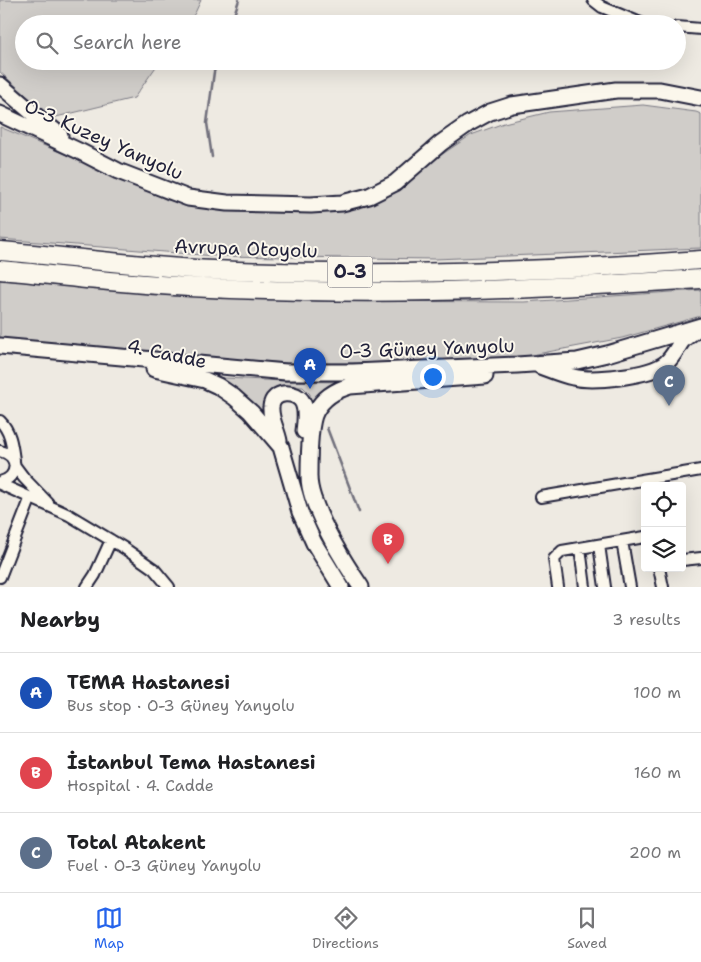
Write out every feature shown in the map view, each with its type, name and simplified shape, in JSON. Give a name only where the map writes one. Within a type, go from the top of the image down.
[{"type":"highway","name":"Avrupa Otoyolu","points":[[0,251],[149,266],[273,272],[446,272],[596,267],[701,260]]},
{"type":"highway","name":"O-3","points":[[0,270],[127,282],[252,290],[315,291],[488,290],[701,280]]},
{"type":"main road","points":[[0,85],[81,152]]},
{"type":"main road","name":"O-3 Kuzey Yanyolu","points":[[0,114],[118,171],[188,198],[227,203],[302,205],[342,203],[369,196],[395,183],[441,143],[468,124],[490,112],[512,105],[616,90],[660,90],[701,98]]},
{"type":"main road","points":[[534,364],[573,377],[590,379],[610,378],[656,369],[669,361],[682,342],[701,326]]},
{"type":"main road","name":"O-3 Güney Yanyolu","points":[[0,346],[286,372],[363,372],[577,361],[701,326]]},
{"type":"main road","name":"4. Cadde","points":[[47,350],[205,380],[234,397],[251,412],[281,447],[300,512],[314,543],[341,587]]},
{"type":"main road","points":[[309,477],[312,424],[315,412],[335,392],[356,385],[382,385],[494,376],[504,374],[517,365]]},
{"type":"main road","points":[[281,447],[272,417],[271,406],[276,396],[291,393],[298,396],[305,409],[304,449],[313,497],[332,540],[360,587]]},
{"type":"street","points":[[593,0],[602,7],[622,15]]},
{"type":"street","points":[[686,28],[701,29]]},
{"type":"street","points":[[0,421],[6,426],[10,438],[14,464],[12,475],[0,483]]},
{"type":"street","points":[[0,451],[8,454],[24,478],[52,507]]},
{"type":"street","points":[[650,482],[701,470]]},
{"type":"street","points":[[0,483],[52,507],[111,540],[154,568],[169,587]]},
{"type":"street","points":[[541,498],[641,484]]},
{"type":"street","points":[[0,577],[31,497]]},
{"type":"street","points":[[558,587],[554,559],[562,551],[641,538]]},
{"type":"street","points":[[87,587],[95,575],[111,540]]},
{"type":"street","points":[[622,541],[630,587]]},
{"type":"street","points":[[599,544],[605,587]]},
{"type":"street","points":[[580,548],[585,587]]},
{"type":"street","points":[[686,560],[701,558]]},
{"type":"street","points":[[660,572],[663,587]]},
{"type":"shaded area","points":[[0,0],[201,0],[194,15],[15,15],[15,70],[154,70],[134,98],[52,118],[0,72]]},
{"type":"shaded area","points":[[643,105],[701,114],[701,248],[435,259],[215,256],[0,239],[0,127],[112,174],[167,200],[205,207],[322,212],[361,207],[394,193],[435,159],[471,135],[504,123],[549,112]]},
{"type":"shaded area","points":[[0,280],[316,301],[524,302],[701,290],[701,316],[622,338],[521,357],[372,363],[291,363],[199,358],[0,338]]},
{"type":"shaded area","points":[[207,377],[340,382],[311,410],[310,394],[303,387],[283,387],[265,414],[233,387]]},
{"type":"waterway","points":[[234,15],[239,0]]},
{"type":"waterway","points":[[212,157],[207,123],[215,70]]},
{"type":"waterway","points":[[327,428],[359,512]]},
{"type":"place","name":"TEMA Hastanesi","points":[[310,389]]},
{"type":"place","name":"Total Atakent","points":[[669,406]]},
{"type":"place","name":"İstanbul Tema Hastanesi","points":[[388,564]]}]
